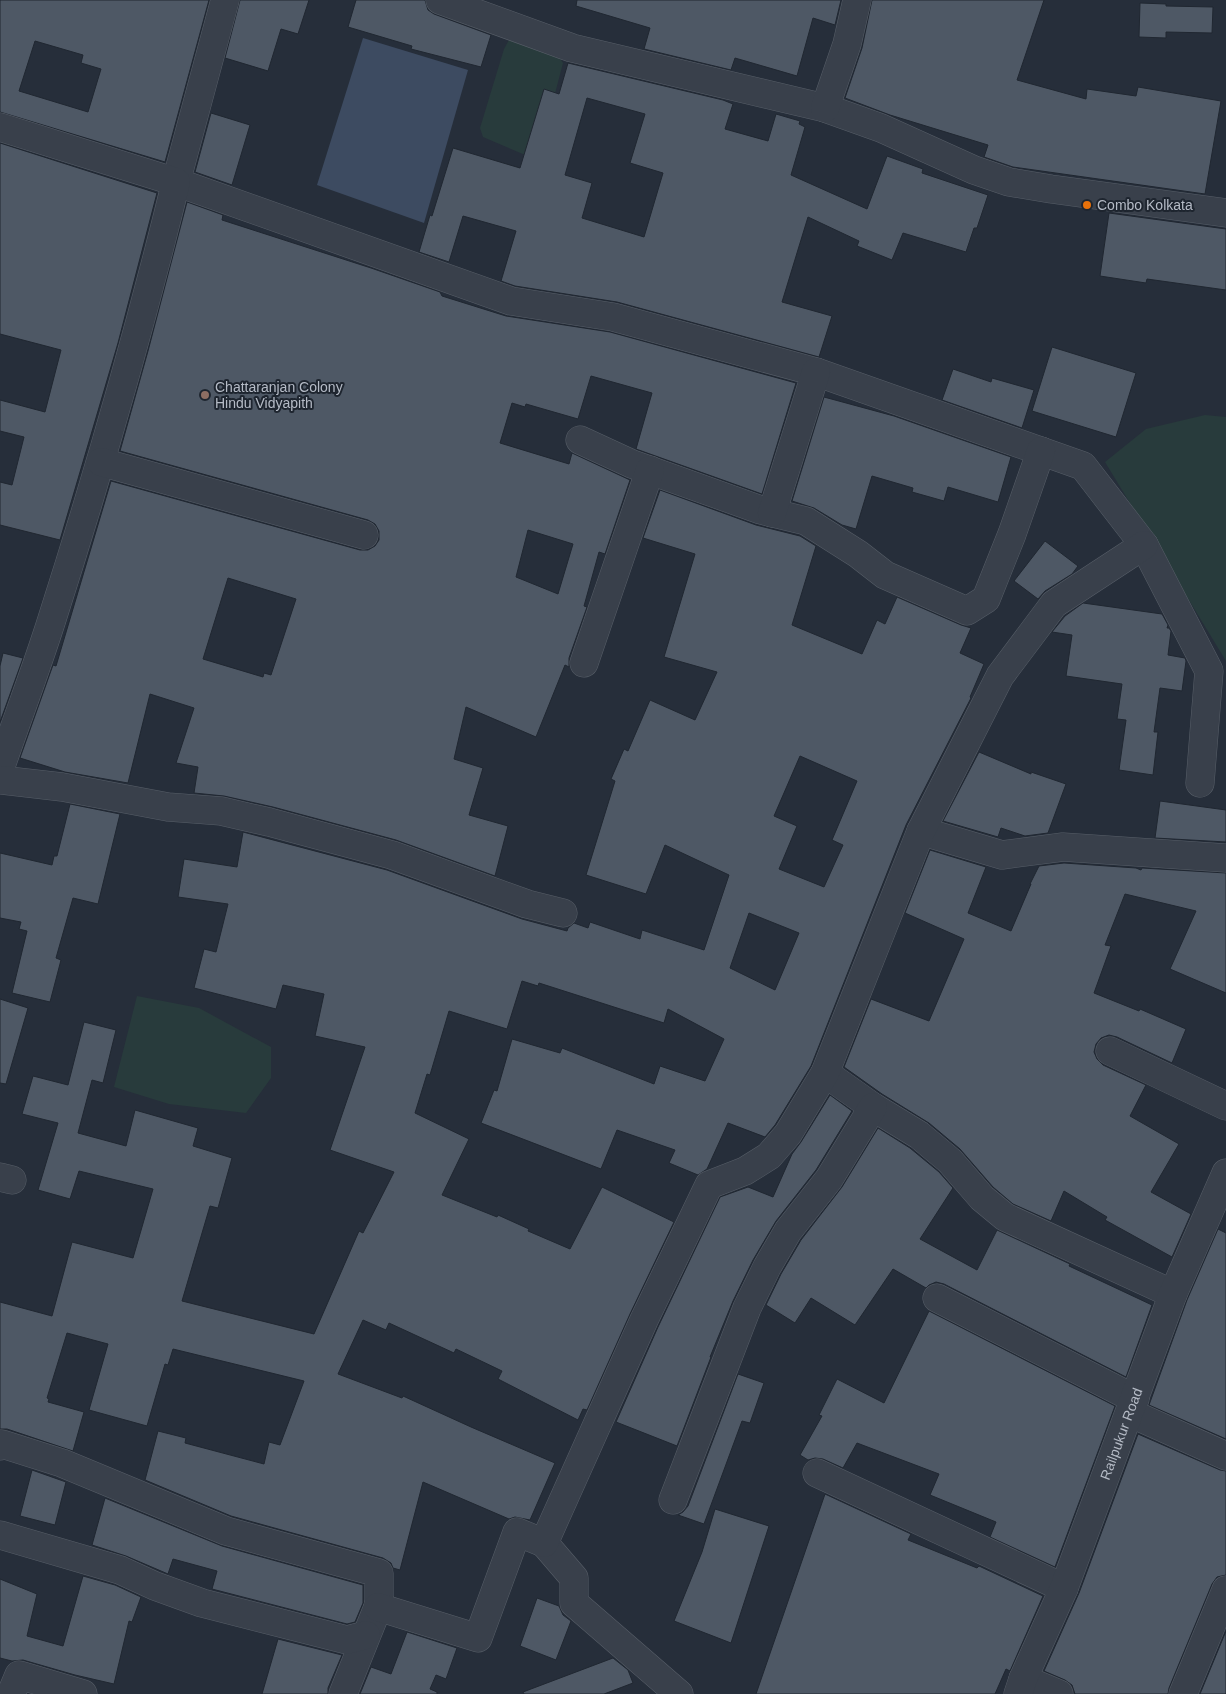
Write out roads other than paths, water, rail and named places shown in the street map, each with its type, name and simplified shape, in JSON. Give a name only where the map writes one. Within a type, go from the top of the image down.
[{"type":"street","points":[[0,770],[52,621],[101,462],[225,0]]},
{"type":"street","points":[[440,0],[498,10],[572,48],[825,108],[881,128],[974,170],[1009,182],[1226,213]]},
{"type":"street","points":[[825,108],[847,44],[857,0]]},
{"type":"street","points":[[0,127],[176,182],[511,302],[614,317],[816,372],[1082,466],[1144,545],[1209,671],[1200,783]]},
{"type":"street","points":[[772,513],[816,372]]},
{"type":"street","points":[[580,440],[632,464],[772,513],[806,521],[858,554],[885,575],[967,611],[986,599],[1012,534],[1041,451]]},
{"type":"street","points":[[101,462],[364,535]]},
{"type":"street","points":[[584,663],[650,470]]},
{"type":"street","points":[[544,1543],[644,1320],[709,1185],[745,1171],[769,1156],[788,1134],[825,1073],[921,831],[1000,676],[1054,604],[1144,545]]},
{"type":"street","points":[[0,780],[62,787],[168,807],[221,811],[269,822],[392,855],[527,904],[563,913]]},
{"type":"street","points":[[921,831],[1002,855],[1063,847],[1226,858]]},
{"type":"street","points":[[1110,1051],[1226,1106]]},
{"type":"street","points":[[825,1073],[873,1107],[919,1135],[950,1161],[982,1198],[1005,1217],[1172,1294]]},
{"type":"street","points":[[673,1500],[747,1308],[767,1267],[788,1231],[828,1179],[873,1107]]},
{"type":"street","name":"Railpukur Road","points":[[1020,1687],[1064,1588],[1172,1294],[1226,1173]]},
{"type":"street","points":[[937,1298],[1226,1456]]},
{"type":"street","points":[[0,1446],[2,1444],[62,1463],[226,1531],[378,1573],[378,1607],[344,1694]]},
{"type":"street","points":[[817,1473],[1064,1588]]},
{"type":"street","points":[[378,1607],[478,1638],[517,1532],[544,1543],[574,1578],[574,1603],[679,1694]]},
{"type":"street","points":[[0,1536],[120,1570],[155,1586],[202,1603],[347,1640],[366,1635]]},
{"type":"street","points":[[1183,1694],[1226,1590]]},
{"type":"street","points":[[11,1694],[19,1674],[84,1694]]},
{"type":"street","points":[[1020,1687],[1059,1694]]},
{"type":"water","points":[[363,38],[468,70],[424,223],[317,185]]},
{"type":"place","name":"Combo Kolkata","points":[[1087,205]]},
{"type":"place","name":"Chattaranjan Colony Hindu Vidyapith","points":[[205,395]]}]
